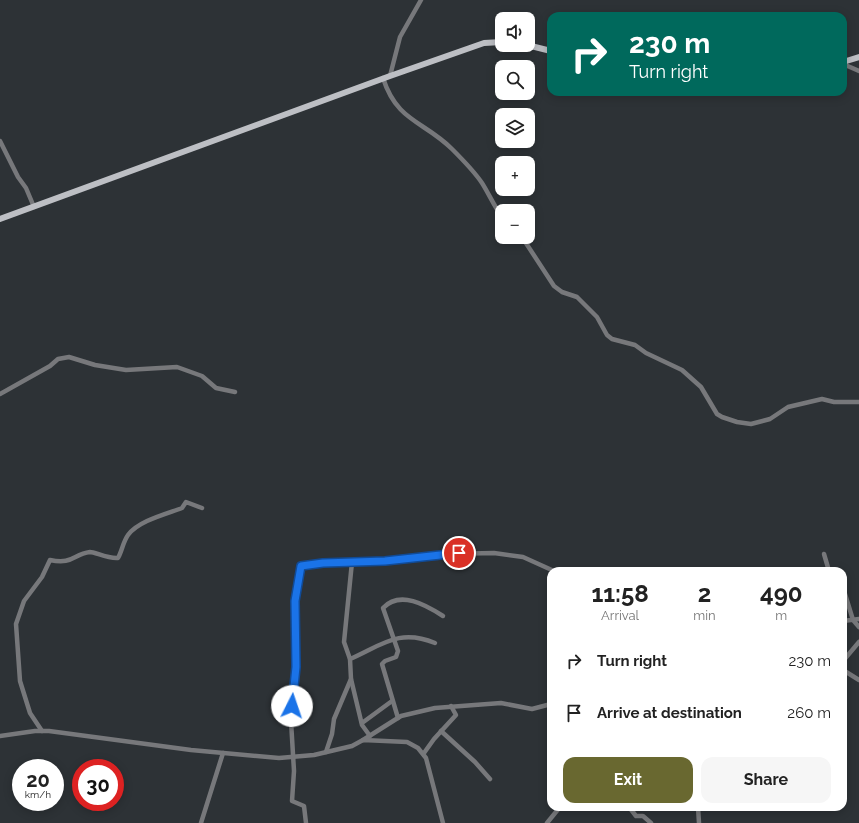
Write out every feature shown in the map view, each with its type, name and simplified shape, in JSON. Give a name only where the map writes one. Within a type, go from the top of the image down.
[{"type":"main road","points":[[0,219],[384,78],[484,44],[495,43]]},
{"type":"main road","points":[[535,47],[547,50]]},
{"type":"main road","points":[[847,62],[859,58]]},
{"type":"street","points":[[390,76],[400,37],[421,0]]},
{"type":"street","points":[[847,65],[859,71]]},
{"type":"street","points":[[384,78],[390,94],[398,108],[414,122],[443,140],[452,149],[482,183],[495,205]]},
{"type":"street","points":[[0,141],[18,177],[26,188],[34,207]]},
{"type":"street","points":[[527,244],[554,286],[562,292],[578,297],[596,317],[607,335],[612,339],[635,345],[646,353],[686,373],[701,387],[717,414],[722,417],[737,422],[751,424],[770,419],[788,407],[822,399],[834,402],[859,402]]},
{"type":"street","points":[[0,394],[50,366],[54,361],[69,357],[95,365],[126,370],[164,366],[182,368],[202,376],[216,388],[235,392]]},
{"type":"street","points":[[42,731],[30,713],[22,689],[19,673],[16,624],[24,601],[42,577],[47,563],[50,560],[64,562],[90,552],[106,558],[118,558],[127,536],[137,528],[164,513],[182,508],[186,502],[202,508]]},
{"type":"street","points":[[306,823],[304,806],[292,801],[294,771],[291,721],[296,667],[295,601],[301,566],[323,563],[393,561],[448,554],[494,553],[523,557],[547,568]]},
{"type":"street","points":[[824,554],[828,567]]},
{"type":"street","points":[[352,562],[344,626],[344,642],[350,659],[351,679],[362,723],[370,736]]},
{"type":"street","points":[[398,718],[382,664],[398,654],[383,608],[391,602],[413,600],[430,607],[443,616]]},
{"type":"street","points":[[847,600],[853,620],[859,627]]},
{"type":"street","points":[[847,621],[859,619]]},
{"type":"street","points":[[350,659],[394,639],[417,636],[435,643]]},
{"type":"street","points":[[847,656],[859,642]]},
{"type":"street","points":[[847,672],[859,680]]},
{"type":"street","points":[[326,752],[332,734],[334,719],[351,679]]},
{"type":"street","points":[[362,723],[392,701]]},
{"type":"street","points":[[0,736],[42,731],[90,735],[161,746],[260,757],[293,757],[352,746],[398,718],[410,714],[451,706],[501,703],[532,709],[547,705]]},
{"type":"street","points":[[424,753],[456,715],[451,706]]},
{"type":"street","points":[[441,731],[475,762],[490,779]]},
{"type":"street","points":[[363,740],[402,741],[414,744],[424,753],[443,823]]},
{"type":"street","points":[[201,823],[223,753]]},
{"type":"street","points":[[547,823],[557,811]]},
{"type":"street","points":[[632,811],[636,816],[643,816],[651,823]]},
{"type":"street","points":[[698,811],[699,823]]},
{"type":"route","points":[[292,706],[292,691],[296,667],[295,601],[301,566],[323,563],[385,561],[436,554],[459,553]]}]
